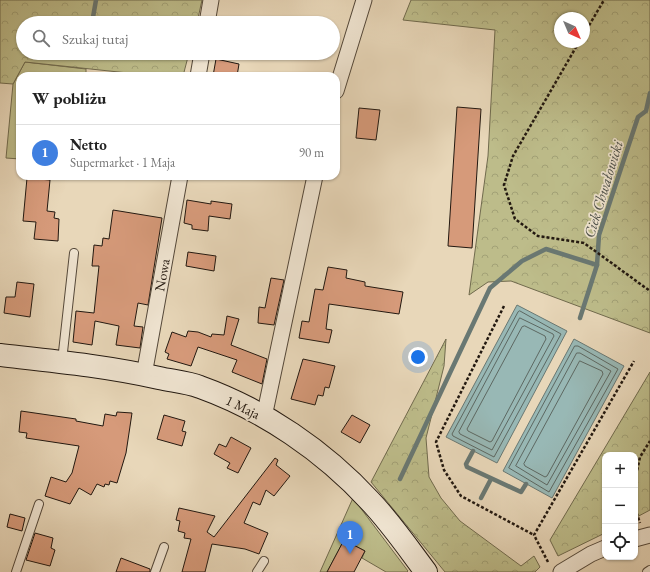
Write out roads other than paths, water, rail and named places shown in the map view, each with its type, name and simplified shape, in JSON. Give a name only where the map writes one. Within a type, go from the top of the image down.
[{"type":"main road","name":"1 Maja","points":[[0,355],[144,374],[199,387],[243,405],[293,435],[340,471],[370,501],[426,572]]},
{"type":"street","points":[[208,16],[211,0]]},
{"type":"street","points":[[340,78],[364,0]]},
{"type":"street","points":[[199,72],[201,60]]},
{"type":"street","name":"Nowa","points":[[144,374],[179,180]]},
{"type":"street","points":[[264,417],[314,180]]},
{"type":"street","points":[[638,539],[650,535]]},
{"type":"street","points":[[561,572],[591,554],[602,549]]},
{"type":"lane","points":[[62,362],[74,253]]},
{"type":"lane","points":[[16,572],[39,504]]},
{"type":"lane","points":[[155,572],[164,547]]},
{"type":"lane","points":[[256,572],[264,561]]},
{"type":"water","points":[[517,305],[567,331],[497,463],[446,437]]},
{"type":"water","points":[[574,339],[624,366],[552,498],[503,471]]},
{"type":"waterway","points":[[93,16],[96,0]]},
{"type":"waterway","name":"Ciek Chwałowicki","points":[[580,318],[597,265],[599,235],[638,117],[646,111],[650,93]]},
{"type":"waterway","points":[[400,479],[490,288],[522,261],[546,249],[597,265]]},
{"type":"waterway","points":[[473,451],[466,464],[467,467],[521,492],[526,484]]},
{"type":"waterway","points":[[481,498],[491,479]]},
{"type":"place","name":"Netto","points":[[350,554]]}]
